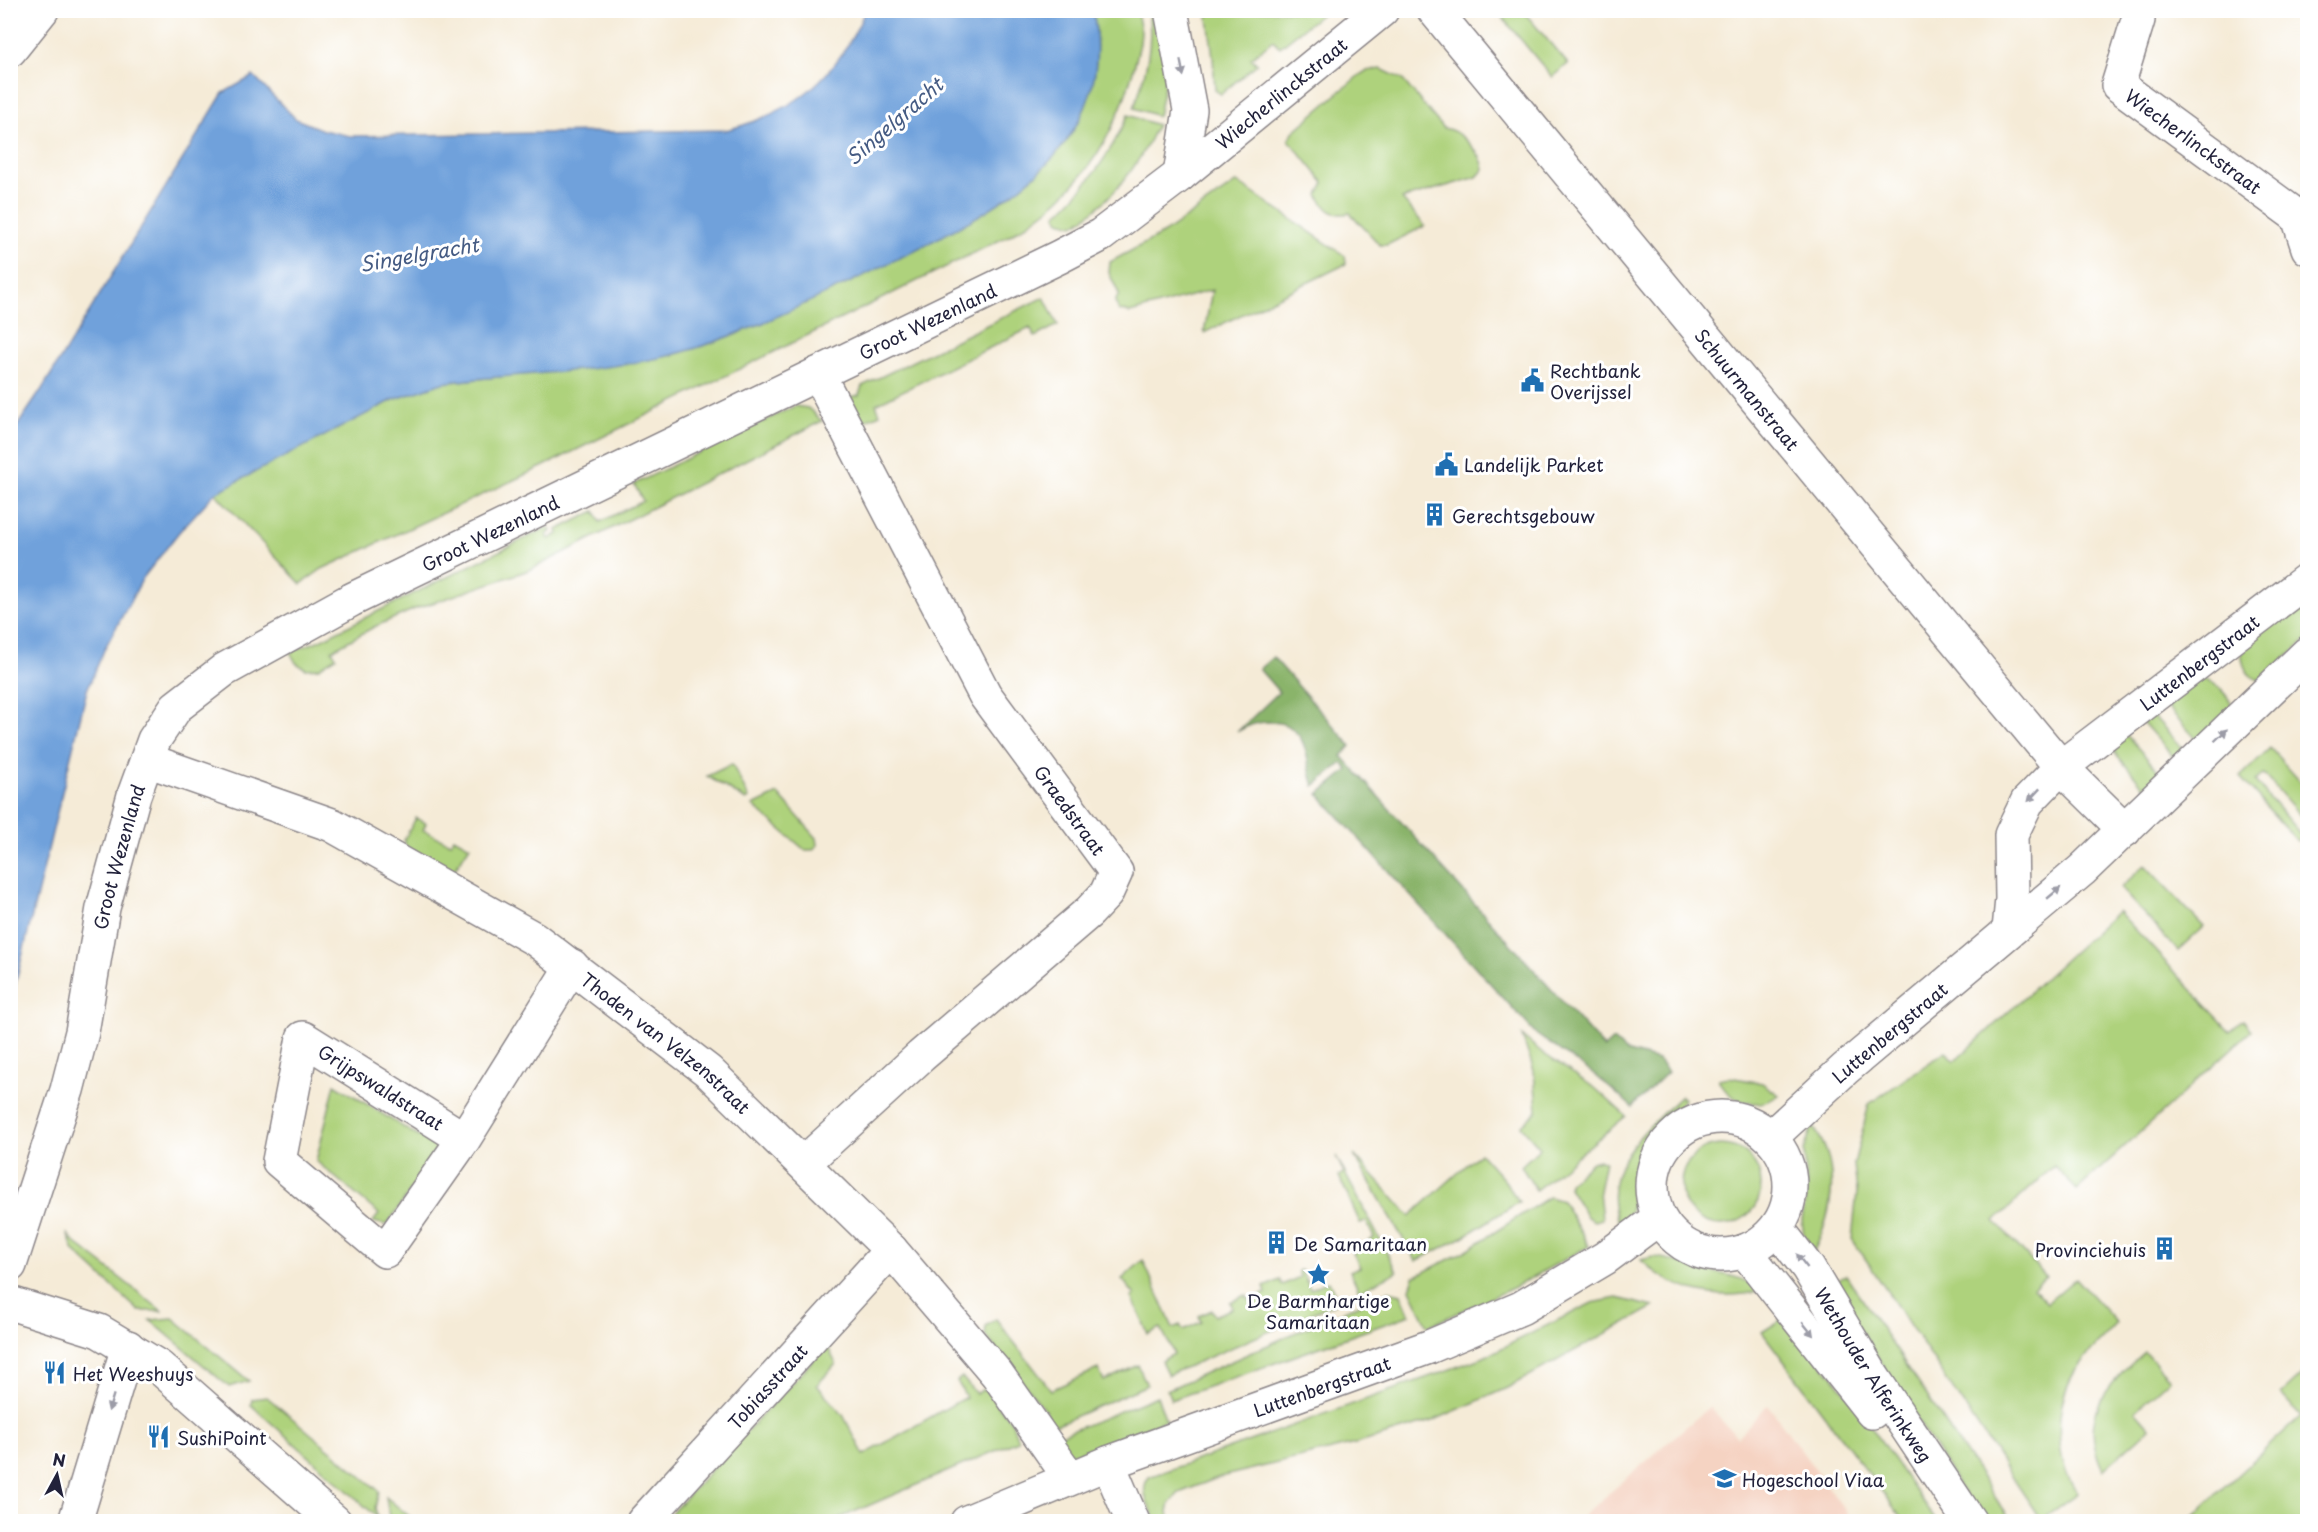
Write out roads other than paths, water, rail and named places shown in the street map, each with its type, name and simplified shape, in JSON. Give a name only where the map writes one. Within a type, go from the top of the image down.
[{"type":"street","points":[[10,50],[42,10]]},
{"type":"street","points":[[1171,10],[1190,110],[1180,176]]},
{"type":"street","name":"Wiecherlinckstraat","points":[[1180,176],[1382,10]]},
{"type":"street","name":"Schuurmanstraat","points":[[1434,10],[2061,767]]},
{"type":"street","name":"Wiecherlinckstraat","points":[[2138,20],[2118,85],[2298,217],[2307,248]]},
{"type":"street","name":"Groot Wezenland","points":[[10,1265],[67,1090],[82,1032],[103,908],[134,795],[154,740],[176,707],[224,670],[351,600],[1101,235],[1180,176]]},
{"type":"street","name":"Graedstraat","points":[[804,1163],[921,1056],[1089,912],[1106,894],[1116,872],[985,695],[818,374]]},
{"type":"street","name":"Luttenbergstraat","points":[[2009,930],[2012,899],[2011,835],[2027,802],[2061,767],[2307,579]]},
{"type":"street","name":"Luttenbergstraat","points":[[1771,1137],[1845,1069],[2082,870],[2307,653]]},
{"type":"street","name":"Thoden van Velzenstraat","points":[[147,760],[332,825],[536,939],[708,1071],[891,1250],[998,1374],[1070,1478]]},
{"type":"street","points":[[2061,767],[2125,830]]},
{"type":"street","name":"Grijpswaldstraat","points":[[464,1139],[303,1038],[279,1161],[385,1251],[464,1139],[572,966]]},
{"type":"street","points":[[1727,1117],[1755,1125],[1771,1137],[1783,1153],[1790,1172],[1791,1192],[1786,1211],[1776,1228],[1762,1242],[1744,1251],[1725,1255],[1705,1254],[1687,1247],[1671,1234],[1659,1218],[1652,1200],[1651,1180],[1656,1161],[1666,1143],[1680,1130],[1698,1120],[1727,1117]]},
{"type":"street","name":"Luttenbergstraat","points":[[967,1521],[1108,1463],[1430,1347],[1521,1308],[1605,1258],[1659,1218]]},
{"type":"street","name":"Wethouder Alferinkweg","points":[[1776,1228],[1814,1278],[1873,1377],[1970,1521]]},
{"type":"street","name":"Tobiasstraat","points":[[643,1521],[891,1250]]},
{"type":"street","name":"Wethouder Alferinkweg","points":[[1744,1251],[1858,1391],[1947,1521]]},
{"type":"street","points":[[10,1304],[99,1331],[128,1347],[159,1368],[335,1521]]},
{"type":"street","points":[[75,1521],[128,1347]]},
{"type":"street","points":[[1108,1463],[1133,1521]]},
{"type":"water","name":"Singelgracht","points":[[865,11],[1093,11],[1097,45],[1094,78],[1077,125],[1048,163],[1000,202],[915,250],[768,320],[697,348],[644,361],[616,366],[442,383],[393,400],[215,493],[179,532],[143,578],[105,648],[87,690],[11,1002],[11,435],[42,389],[223,93],[253,76],[296,119],[323,130],[350,136],[726,130],[773,113],[793,102],[811,88],[841,55]]},
{"type":"place","name":"Rechtbank Overijssel","points":[[1532,380]]},
{"type":"place","name":"Landelijk Parket","points":[[1446,464]]},
{"type":"place","name":"Gerechtsgebouw","points":[[1434,515]]},
{"type":"place","name":"De Samaritaan","points":[[1276,1243]]},
{"type":"place","name":"Provinciehuis","points":[[2164,1249]]},
{"type":"place","name":"De Barmhartige Samaritaan","points":[[1318,1274]]},
{"type":"place","name":"Het Weeshuys","points":[[55,1373]]},
{"type":"place","name":"SushiPoint","points":[[159,1437]]},
{"type":"place","name":"Hogeschool Viaa","points":[[1724,1479]]}]
